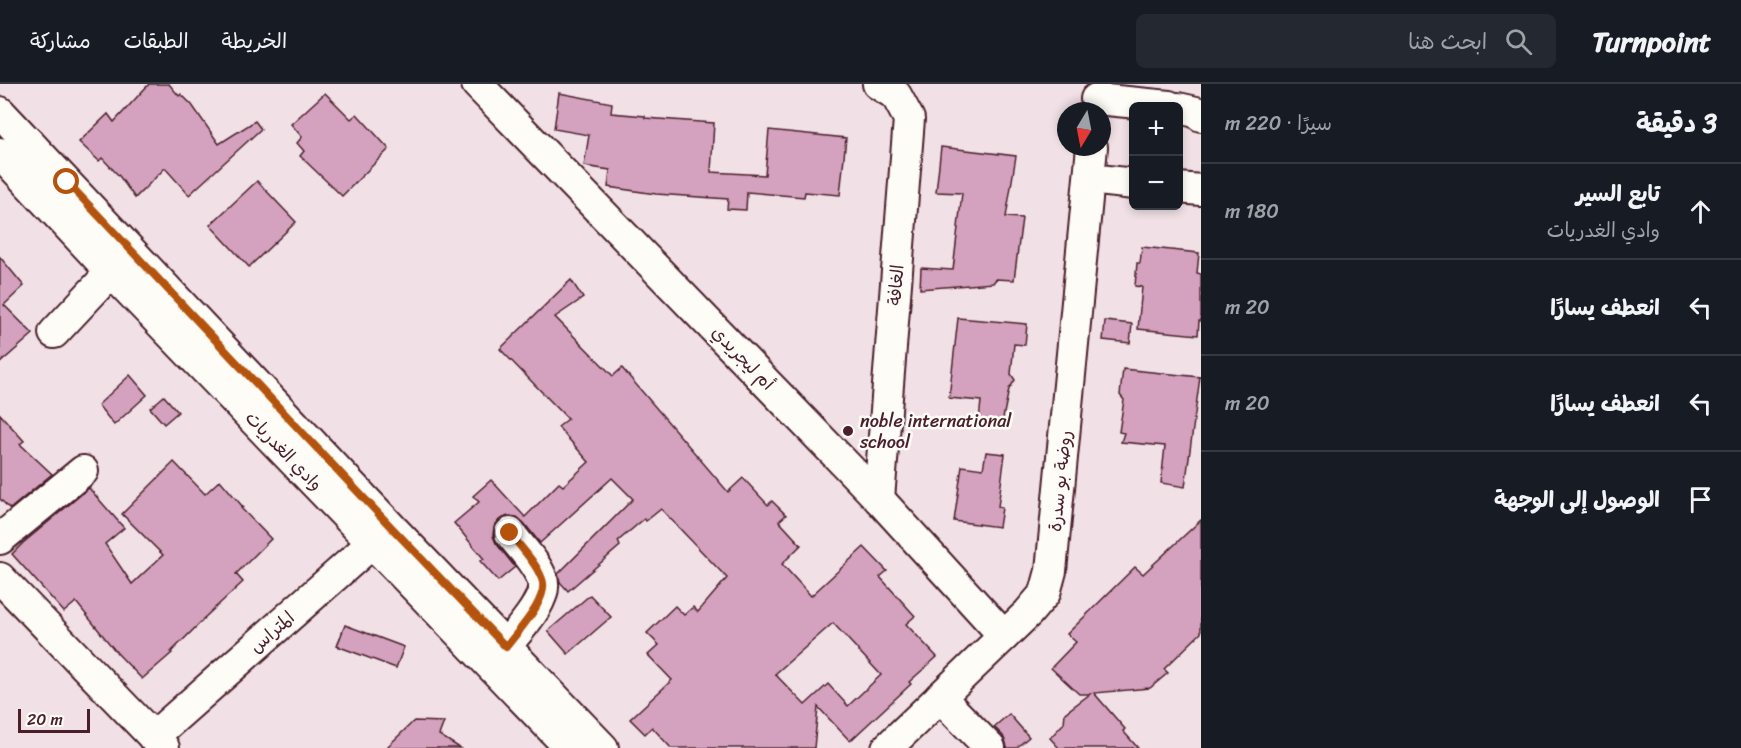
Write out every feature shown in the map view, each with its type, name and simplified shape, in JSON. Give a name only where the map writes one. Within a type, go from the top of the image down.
[{"type":"street","name":"أم ليجريدي","points":[[477,84],[879,499],[1004,636]]},
{"type":"street","name":"الغافة","points":[[878,84],[896,95],[909,119],[879,499]]},
{"type":"street","points":[[1096,98],[1132,102]]},
{"type":"street","points":[[1183,109],[1196,112],[1201,116]]},
{"type":"street","name":"وادي الغدريات","points":[[0,112],[382,535],[570,748]]},
{"type":"street","name":"وادي الغدريات","points":[[0,153],[111,272],[382,535],[506,647],[603,748]]},
{"type":"street","name":"روضة بو سدرة","points":[[887,748],[1028,613],[1045,593],[1051,571],[1091,156]]},
{"type":"street","points":[[1090,179],[1129,183]]},
{"type":"street","points":[[1183,188],[1201,190]]},
{"type":"street","points":[[54,333],[111,272]]},
{"type":"street","points":[[0,539],[83,471]]},
{"type":"street","points":[[506,647],[540,601],[544,581],[510,533]]},
{"type":"street","name":"المتراس","points":[[0,578],[158,742],[382,535]]},
{"type":"street","points":[[940,697],[990,748]]},
{"type":"building","points":[[149,84],[169,84],[179,96],[181,94],[192,105],[219,144],[255,121],[261,129],[189,195],[165,168],[135,198],[102,158],[99,161],[79,142],[108,114],[114,122]]},
{"type":"building","points":[[325,93],[351,119],[357,114],[389,149],[342,196],[300,156],[304,151],[297,143],[302,137],[291,124]]},
{"type":"building","points":[[559,93],[612,103],[611,113],[714,123],[711,172],[765,175],[769,130],[846,138],[840,195],[805,192],[804,197],[747,192],[746,210],[727,209],[728,199],[656,194],[608,187],[610,170],[584,166],[589,135],[554,129]]},
{"type":"building","points":[[941,147],[1016,156],[1006,217],[1022,218],[1014,280],[996,279],[993,283],[920,289],[921,268],[953,270],[962,193],[936,192]]},
{"type":"building","points":[[257,181],[296,222],[249,267],[210,225]]},
{"type":"building","points":[[1142,247],[1199,253],[1197,273],[1201,274],[1201,321],[1199,321],[1198,335],[1138,329],[1142,287],[1135,286],[1137,263],[1140,263]]},
{"type":"building","points":[[0,257],[24,286],[4,305],[33,334],[0,363]]},
{"type":"building","points":[[571,280],[583,298],[555,317],[613,376],[622,368],[728,492],[743,478],[768,505],[772,501],[786,515],[779,521],[801,545],[782,564],[811,596],[864,547],[887,571],[880,577],[915,616],[906,624],[937,657],[850,741],[818,707],[814,748],[671,748],[652,727],[645,734],[630,719],[672,680],[648,655],[659,645],[647,633],[675,606],[684,615],[693,607],[698,612],[727,578],[661,509],[646,521],[644,519],[618,541],[620,546],[568,591],[560,582],[558,574],[633,499],[612,478],[540,543],[517,517],[508,516],[499,520],[494,527],[493,536],[515,567],[498,581],[480,561],[484,559],[454,523],[479,502],[473,496],[491,480],[525,517],[559,483],[563,486],[589,462],[558,427],[568,419],[500,349]],"holes":[[[833,623],[881,675],[848,706],[828,684],[805,705],[775,674]]]},
{"type":"building","points":[[958,318],[1027,324],[1025,345],[1014,344],[1011,374],[1015,380],[1009,389],[1002,423],[979,420],[981,401],[949,398]]},
{"type":"building","points":[[1105,321],[1132,324],[1130,343],[1103,340]]},
{"type":"building","points":[[1123,369],[1200,377],[1185,487],[1161,483],[1165,446],[1121,442],[1124,433],[1119,432],[1124,400],[1120,395]]},
{"type":"building","points":[[130,375],[147,395],[114,425],[98,405]]},
{"type":"building","points":[[164,396],[178,412],[164,424],[150,408]]},
{"type":"building","points":[[0,414],[24,441],[20,444],[52,474],[10,509],[0,499]]},
{"type":"building","points":[[986,452],[1005,454],[998,507],[1002,508],[999,527],[954,521],[962,466],[983,469]]},
{"type":"building","points":[[174,462],[205,494],[220,480],[243,507],[241,508],[271,539],[236,574],[243,582],[203,619],[172,653],[142,679],[117,653],[76,602],[64,612],[12,554],[89,488],[124,528],[105,544],[132,584],[163,555],[122,514]]},
{"type":"building","points":[[1201,520],[1201,633],[1164,669],[1168,673],[1150,688],[1094,693],[1138,748],[1059,748],[1050,738],[1064,723],[1065,713],[1090,694],[1079,694],[1051,668],[1076,642],[1067,634],[1135,567],[1143,574]]},
{"type":"building","points":[[590,595],[611,617],[568,654],[548,631]]},
{"type":"building","points":[[345,625],[404,647],[396,668],[337,646]]},
{"type":"building","points":[[1009,714],[1029,737],[1016,748],[1007,748],[1003,736],[994,727]]},
{"type":"building","points":[[414,721],[444,722],[439,735],[460,748],[386,748]]},
{"type":"place","name":"noble international school","points":[[848,431]]},
{"type":"route","points":[[67,182],[506,647],[540,601],[544,581],[510,533]]}]
